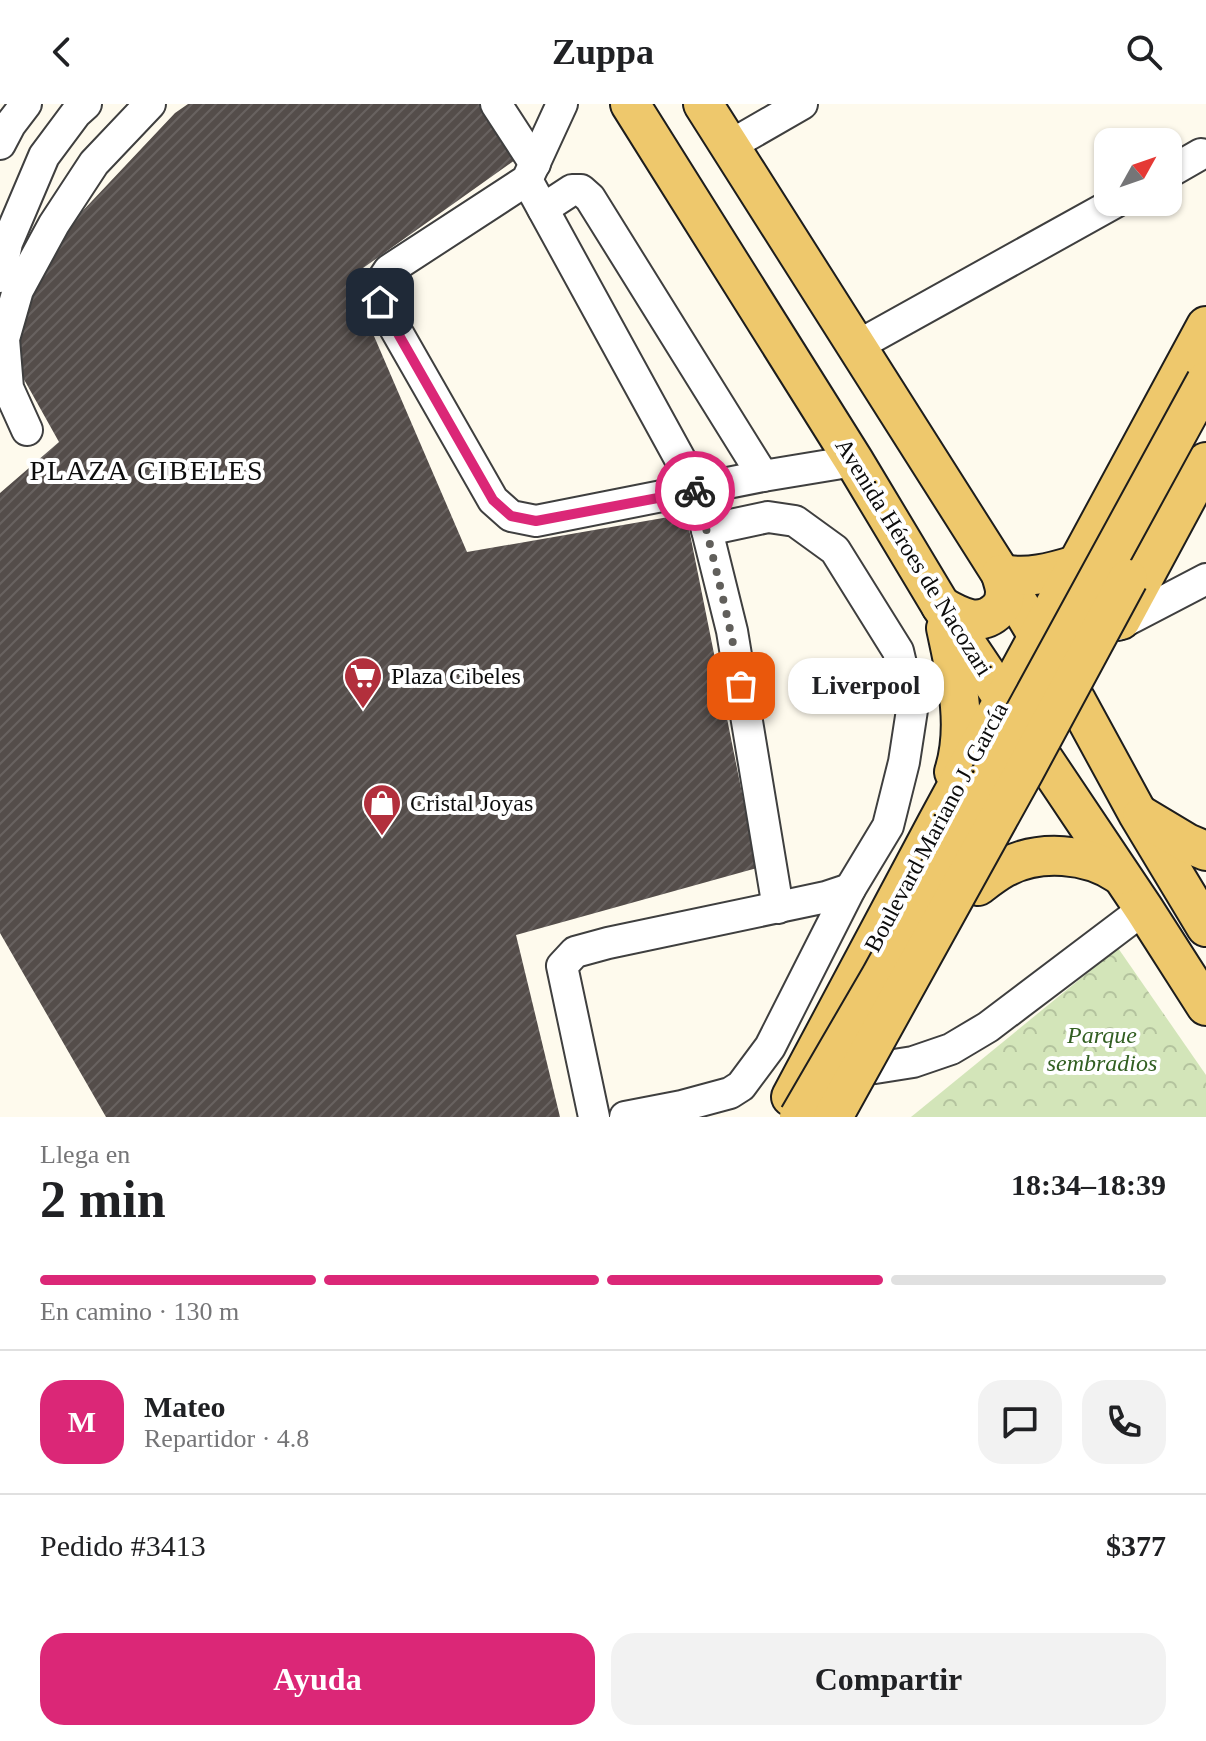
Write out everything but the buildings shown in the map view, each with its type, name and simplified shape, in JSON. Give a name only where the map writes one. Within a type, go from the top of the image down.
[{"type":"main road","name":"Avenida Héroes de Nacozari","points":[[630,104],[854,461],[941,606],[1206,1006]]},
{"type":"main road","points":[[703,104],[1001,574],[1206,927]]},
{"type":"main road","points":[[799,1117],[881,976],[1203,351]]},
{"type":"main road","name":"Boulevard Mariano J. García","points":[[780,1117],[1076,565],[1203,351]]},
{"type":"main road","points":[[833,1117],[1206,434]]},
{"type":"main road","points":[[848,1117],[978,886],[1206,462]]},
{"type":"main road","points":[[1001,574],[1017,577],[1046,574],[1076,565]]},
{"type":"main road","points":[[941,606],[961,618],[987,618],[1003,605],[1005,594],[1001,574]]},
{"type":"main road","points":[[937,823],[960,752],[961,709],[941,606]]},
{"type":"main road","points":[[1138,814],[1206,851]]},
{"type":"main road","points":[[978,886],[1006,867],[1039,857],[1074,856],[1108,866],[1120,875]]},
{"type":"street","points":[[0,144],[26,104]]},
{"type":"street","points":[[0,277],[7,243],[44,156],[86,104]]},
{"type":"street","points":[[27,430],[8,388],[4,339],[18,290],[54,224],[94,163],[150,104]]},
{"type":"street","points":[[496,104],[531,172],[543,209],[697,490],[732,631],[778,908]]},
{"type":"street","points":[[562,104],[531,172],[389,270],[379,285],[380,302],[493,500],[511,516],[536,521],[854,461]]},
{"type":"street","points":[[729,146],[802,104]]},
{"type":"street","points":[[1182,165],[1201,154]]},
{"type":"street","points":[[543,209],[572,190],[581,190],[590,198],[763,476]]},
{"type":"street","points":[[855,347],[1094,214]]},
{"type":"street","points":[[625,1117],[730,1093],[741,1086],[770,1047],[850,889],[888,826],[904,762],[912,710],[898,651],[835,550],[795,521],[768,517],[707,530]]},
{"type":"street","points":[[1118,625],[1206,579]]},
{"type":"street","points":[[594,1117],[562,966],[575,952],[778,908],[850,889]]},
{"type":"street","points":[[875,1068],[913,1062],[951,1049],[988,1027],[1144,909]]},
{"type":"green space","name":"Parque sembradios","points":[[1118,948],[1206,1075],[1206,1117],[911,1117]]},
{"type":"way so far","points":[[695,491],[732,631],[741,686]]},
{"type":"place","name":"Liverpool","points":[[741,686]]},
{"type":"place","name":"Plaza Cibeles","points":[[363,710]]},
{"type":"place","name":"Cristal Joyas","points":[[382,837]]},
{"type":"district","name":"PLAZA CIBELES","points":[[147,470]]},
{"type":"route","points":[[380,302],[493,500],[511,516],[536,521],[695,491]]}]
